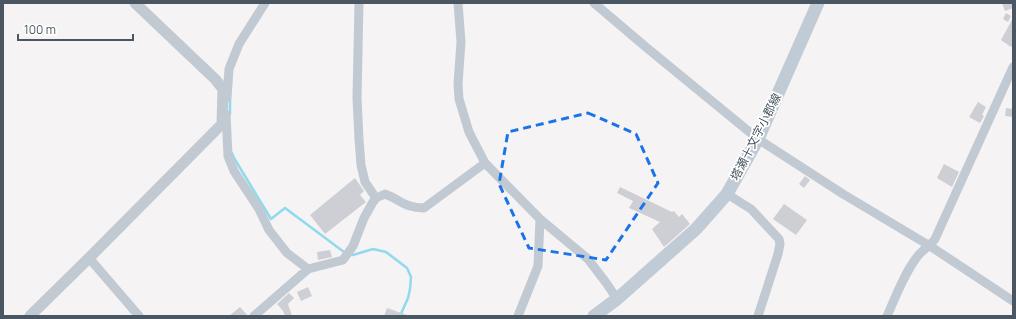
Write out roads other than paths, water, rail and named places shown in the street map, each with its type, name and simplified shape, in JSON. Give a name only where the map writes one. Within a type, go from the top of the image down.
[{"type":"main road","name":"塔瀬十文字小郡線","points":[[594,316],[617,299],[696,229],[727,194],[758,139],[818,3]]},
{"type":"street","points":[[135,3],[215,79],[223,89],[228,156],[234,171],[259,209],[269,230],[287,253],[308,269]]},
{"type":"street","points":[[30,316],[222,124],[229,69],[239,44],[265,3]]},
{"type":"street","points":[[359,3],[357,98],[361,165],[365,182],[376,198]]},
{"type":"street","points":[[458,3],[461,42],[458,84],[459,99],[469,132],[485,163],[540,219],[588,259],[617,299]]},
{"type":"street","points":[[594,3],[758,139],[843,194],[930,246],[1013,301]]},
{"type":"street","points":[[887,316],[909,269],[918,255],[930,246],[935,239],[1013,66]]},
{"type":"street","points":[[254,316],[308,269],[343,260],[353,246],[364,218],[376,198],[385,194],[401,203],[416,208],[424,208],[485,163]]},
{"type":"street","points":[[727,194],[751,209],[779,239],[780,244],[778,254],[758,316]]},
{"type":"street","points":[[518,316],[538,266],[540,219]]},
{"type":"street","points":[[89,258],[139,316]]},
{"type":"waterway","points":[[230,99],[230,114]]},
{"type":"waterway","points":[[232,153],[271,219],[285,208],[344,252],[353,255],[373,249],[386,252],[407,268],[411,277],[410,289],[408,298],[400,316]]}]
